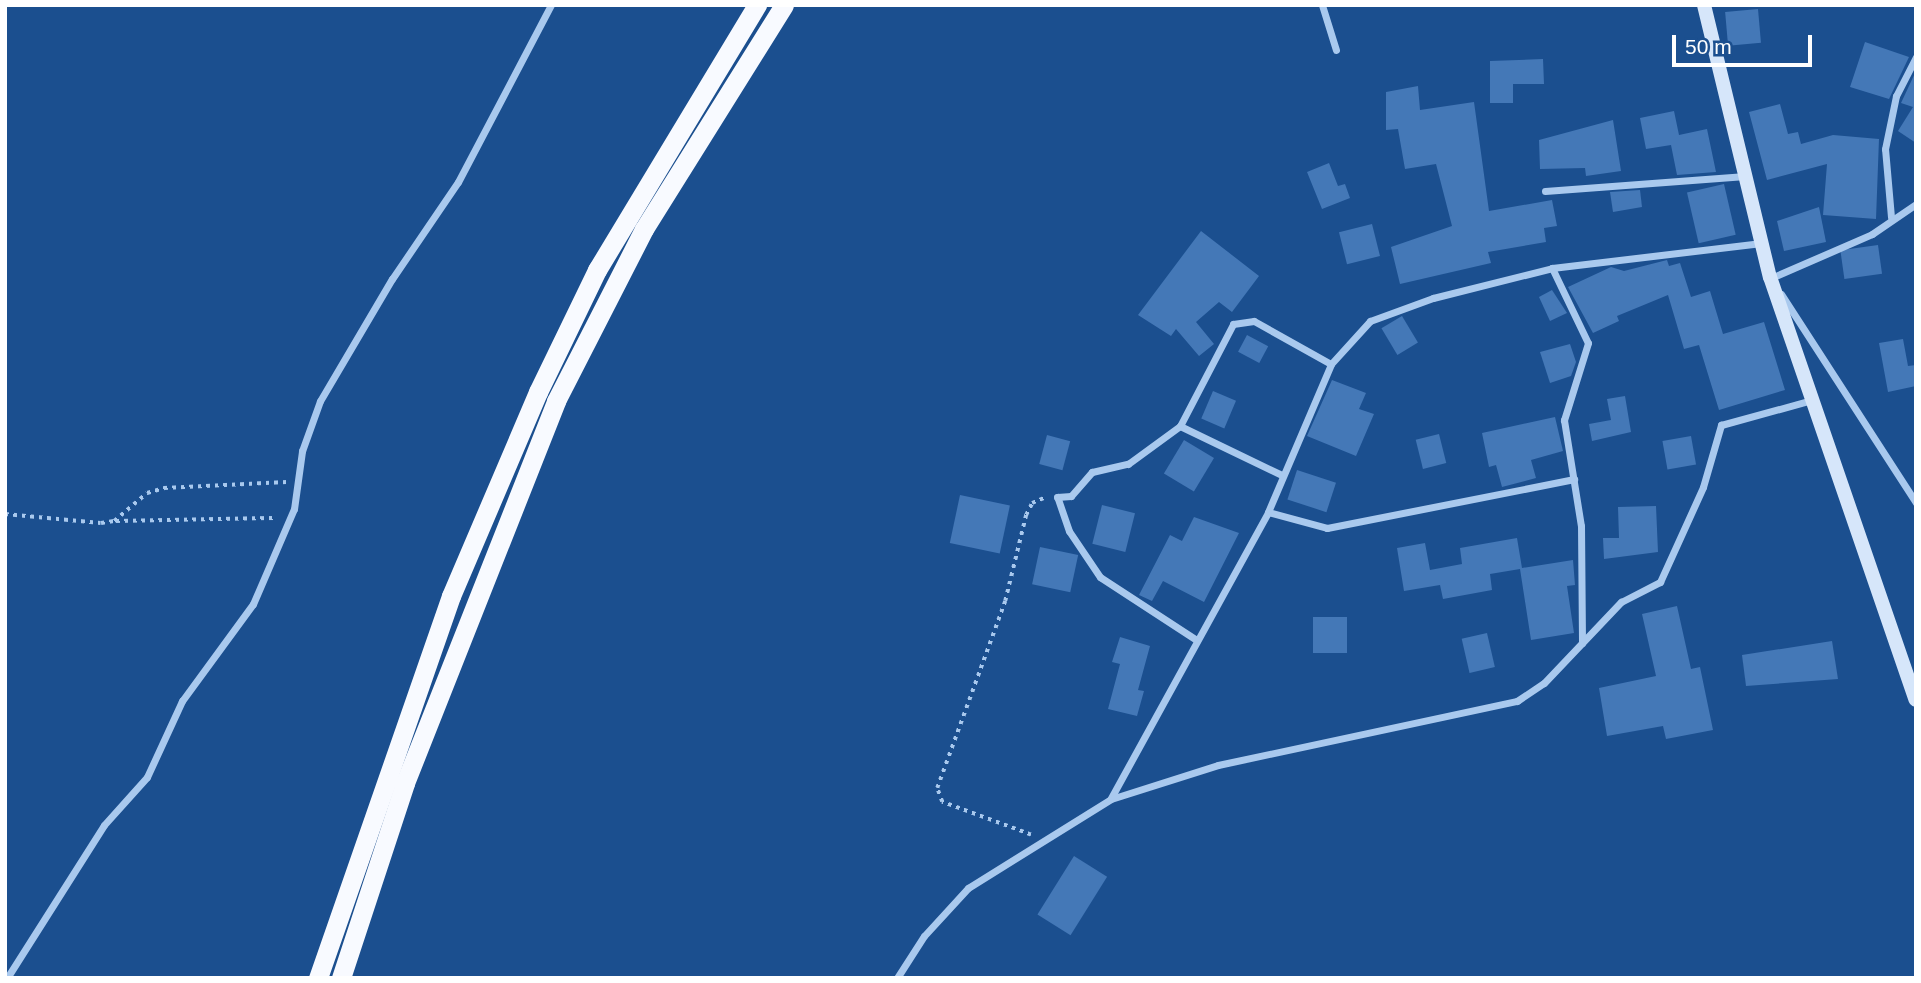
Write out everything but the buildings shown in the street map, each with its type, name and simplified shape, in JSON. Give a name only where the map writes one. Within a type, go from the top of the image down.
[{"type":"highway","points":[[318,978],[383,778],[516,440],[597,270],[757,5]]},
{"type":"highway","points":[[341,978],[378,859],[471,606],[562,389],[673,179],[784,5]]},
{"type":"main road","points":[[1704,5],[1749,175],[1770,277],[1809,401],[1916,700]]},
{"type":"street","points":[[6,978],[104,825],[163,751],[182,701],[253,604],[290,519],[300,481],[302,451],[320,401],[391,279],[458,182],[551,5]]},
{"type":"street","points":[[1322,5],[1336,50]]},
{"type":"street","points":[[1891,217],[1885,149],[1896,96],[1916,57]]},
{"type":"street","points":[[1545,191],[1749,175]]},
{"type":"street","points":[[1916,204],[1891,217],[1872,234],[1770,277],[1916,503]]},
{"type":"street","points":[[1111,799],[1195,639],[1268,512],[1331,364],[1346,342],[1383,314],[1552,268],[1762,243]]},
{"type":"street","points":[[1552,268],[1588,343],[1564,420],[1581,526],[1582,643]]},
{"type":"street","points":[[1195,639],[1100,576],[1069,531],[1057,498],[1071,496],[1092,471],[1128,464],[1180,426],[1222,342],[1240,321],[1254,321],[1331,364]]},
{"type":"street","points":[[897,978],[946,909],[1042,839],[1111,799],[1218,765],[1517,701],[1544,684],[1621,602],[1660,582],[1703,487],[1721,425],[1809,401]]},
{"type":"street","points":[[1180,426],[1283,475]]},
{"type":"street","points":[[1268,512],[1327,528],[1574,480]]},
{"type":"path","points":[[114,521],[147,493],[164,488],[300,481]]},
{"type":"path","points":[[1042,839],[947,804],[937,788],[1000,614],[1026,515],[1038,499],[1057,498]]},
{"type":"path","points":[[5,513],[114,521],[184,516],[290,519]]}]
